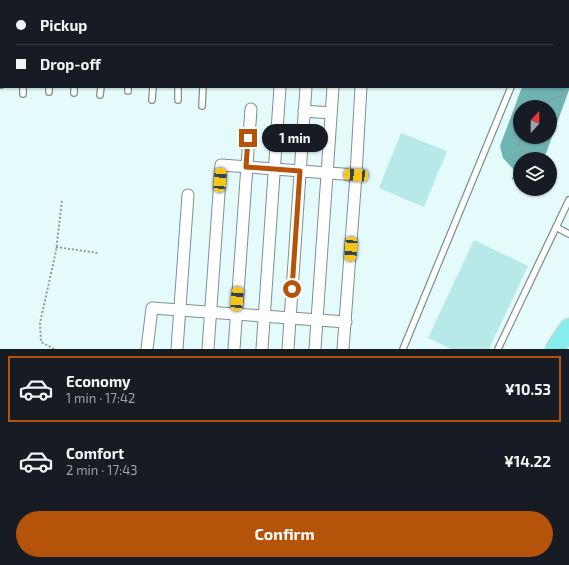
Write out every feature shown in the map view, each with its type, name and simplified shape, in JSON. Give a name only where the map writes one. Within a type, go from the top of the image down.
[{"type":"highway","points":[[555,349],[569,328]]},
{"type":"street","points":[[262,349],[280,88]]},
{"type":"street","points":[[288,349],[306,88]]},
{"type":"street","points":[[315,349],[333,88]]},
{"type":"street","points":[[344,349],[361,88]]},
{"type":"street","points":[[234,349],[250,109]]},
{"type":"street","points":[[304,111],[331,113]]},
{"type":"street","points":[[208,349],[221,165],[356,175]]},
{"type":"street","points":[[177,349],[188,195]]},
{"type":"street","points":[[147,349],[152,308],[346,322]]},
{"type":"lane","points":[[23,88],[23,94]]},
{"type":"lane","points":[[100,95],[101,88]]},
{"type":"lane","points":[[152,100],[153,88]]},
{"type":"lane","points":[[178,88],[178,100]]},
{"type":"lane","points":[[202,106],[203,88]]},
{"type":"lane","points":[[403,349],[511,88]]},
{"type":"lane","points":[[498,349],[569,200]]},
{"type":"lane","points":[[556,227],[569,234]]},
{"type":"path","points":[[550,100],[563,95],[560,88]]},
{"type":"path","points":[[54,349],[41,342],[40,323],[56,246],[62,200]]},
{"type":"path","points":[[56,246],[98,253]]},
{"type":"shaded area","points":[[522,88],[569,88],[557,123],[557,100],[517,100]]},
{"type":"shaded area","points":[[513,111],[513,144],[549,144],[547,152],[513,152],[513,169],[503,158],[500,146]]},
{"type":"shaded area","points":[[401,133],[447,151],[424,207],[379,188]]},
{"type":"shaded area","points":[[474,240],[528,266],[489,349],[451,349],[428,338]]},
{"type":"route","points":[[248,138],[246,167],[300,171],[292,289]]}]
